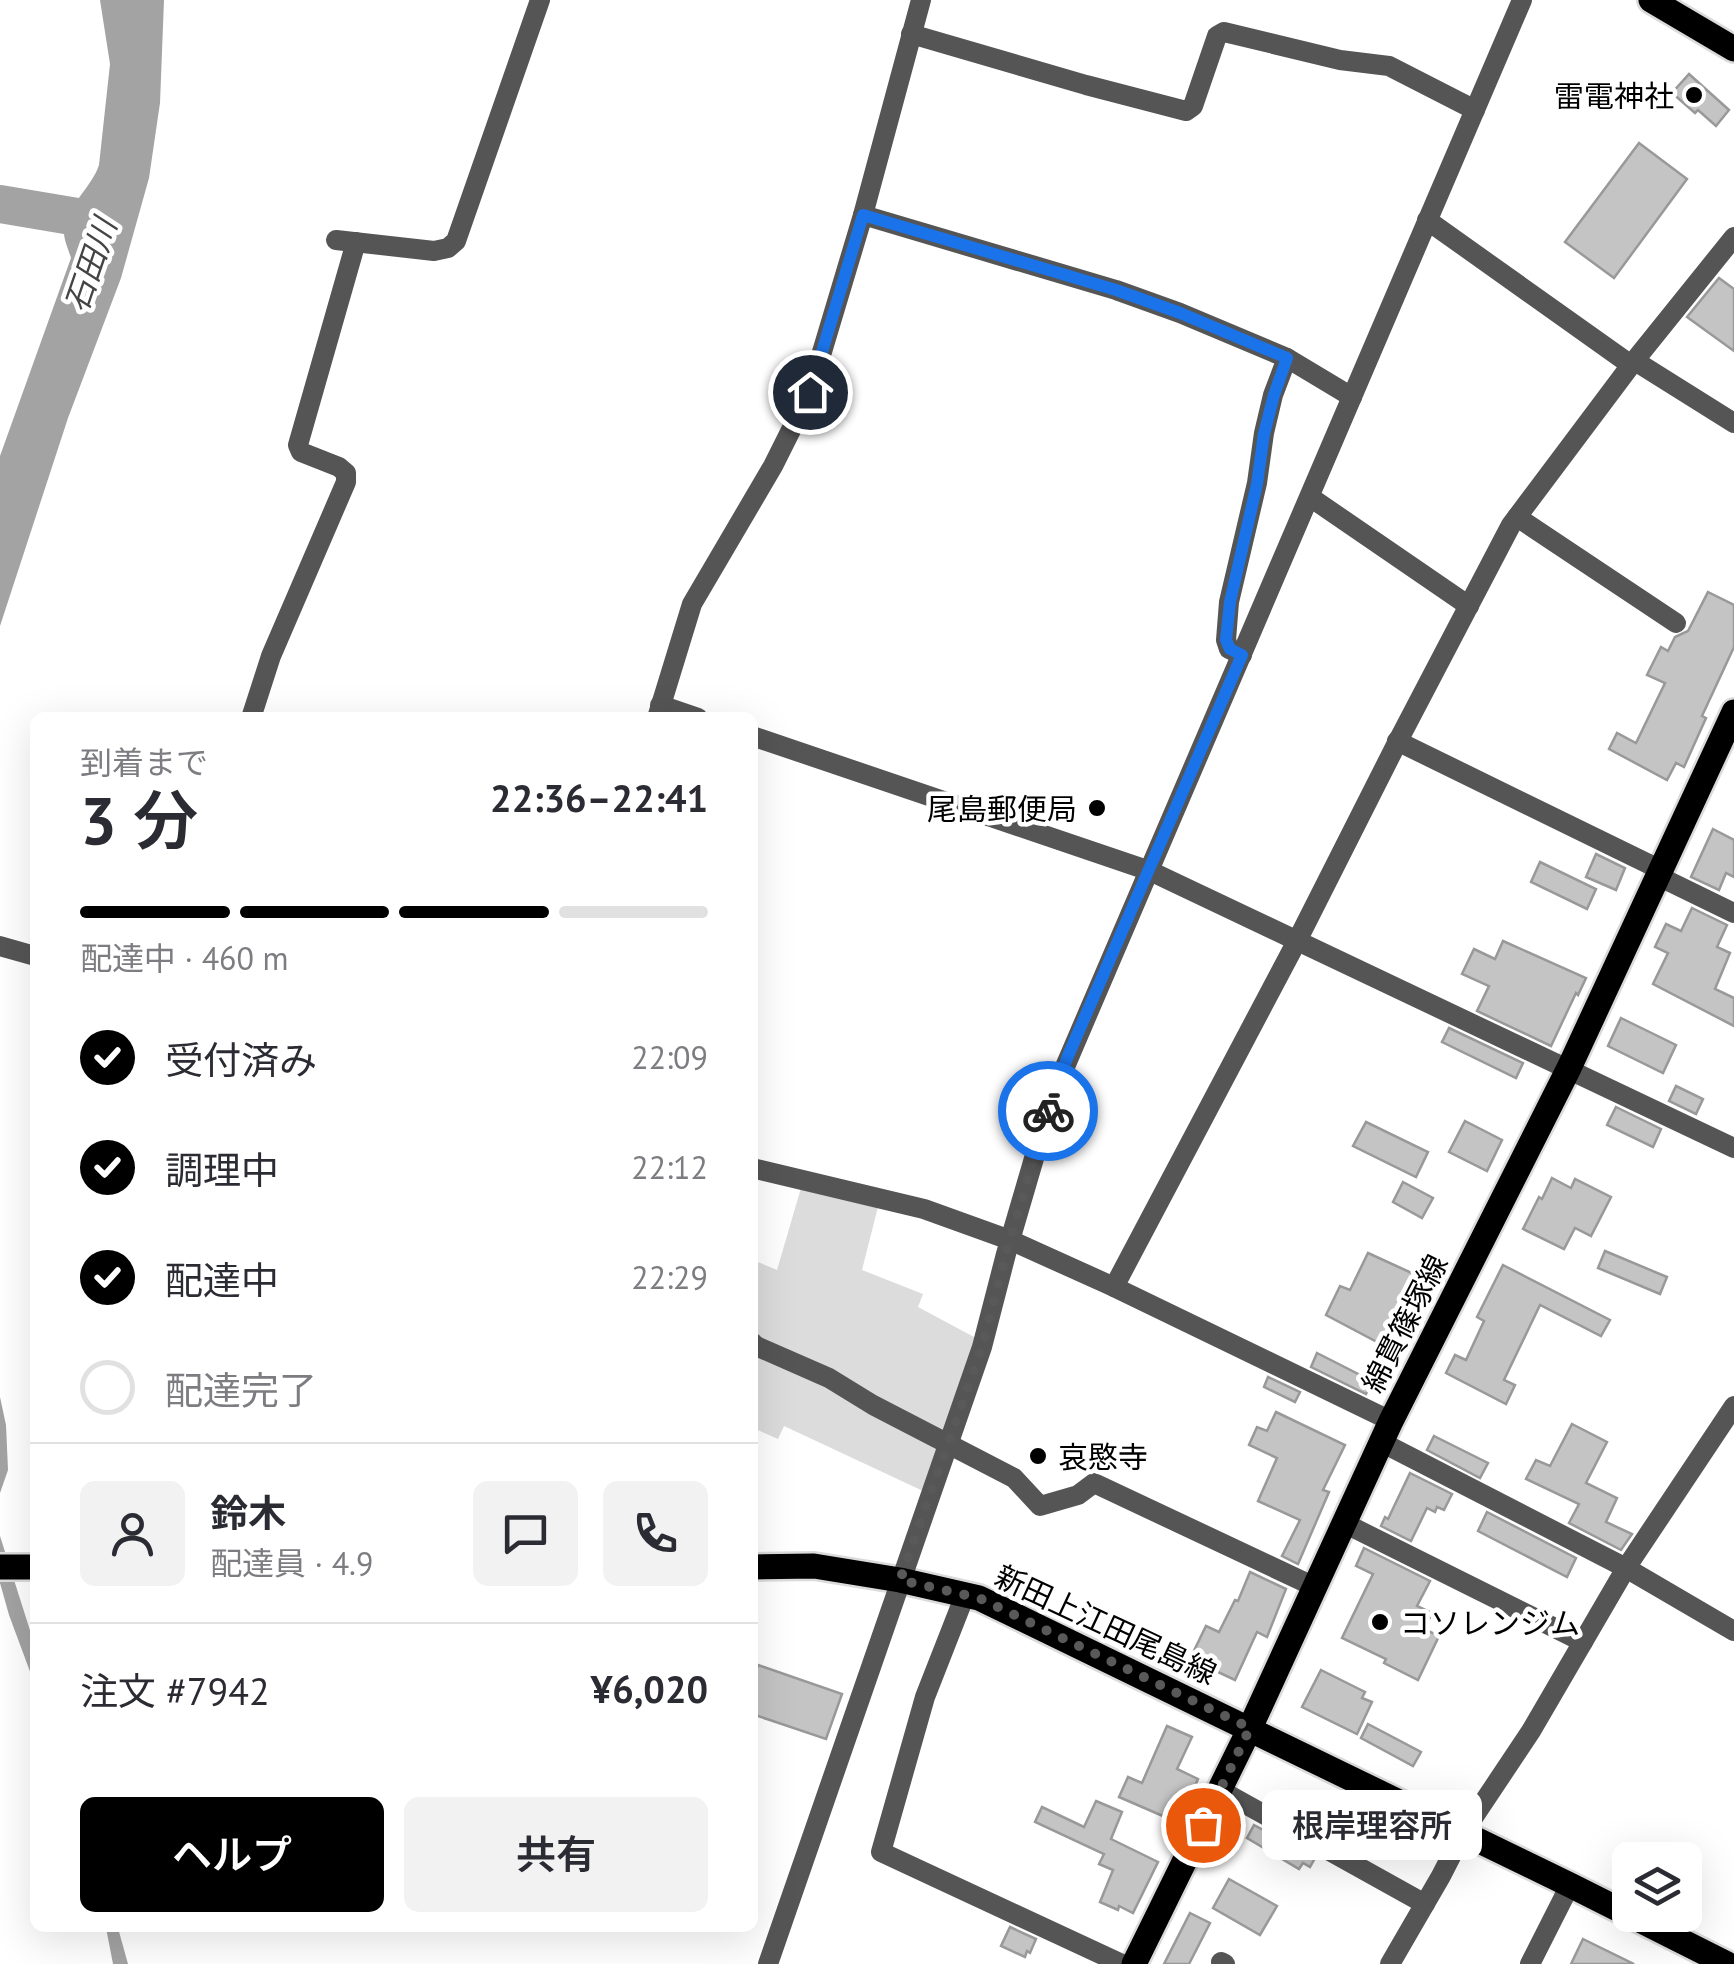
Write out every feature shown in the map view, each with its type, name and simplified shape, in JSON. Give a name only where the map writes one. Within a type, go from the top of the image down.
[{"type":"main road","points":[[1651,0],[1734,49]]},
{"type":"main road","name":"綿貫篠塚線","points":[[1134,1964],[1250,1728],[1386,1431],[1569,1068],[1734,712]]},
{"type":"main road","name":"新田上江田尾島線","points":[[758,1567],[814,1566],[979,1598],[1726,1964]]},
{"type":"main road","points":[[0,1567],[30,1567]]},
{"type":"street","points":[[253,712],[271,656],[346,482],[346,473],[340,466],[301,452],[298,445],[346,241],[434,251],[448,248],[456,240],[540,0]]},
{"type":"street","points":[[659,711],[698,593],[773,466],[810,392],[863,215],[920,0]]},
{"type":"street","points":[[768,1964],[982,1347],[1052,1096],[1522,0]]},
{"type":"street","points":[[911,34],[1186,111],[1193,106],[1217,36],[1224,32],[1340,60],[1389,66],[1476,110]]},
{"type":"street","points":[[863,215],[1116,290],[1180,313],[1287,358],[1352,397]]},
{"type":"street","points":[[1428,220],[1633,363],[1734,423]]},
{"type":"street","points":[[1114,1287],[1517,517],[1734,237]]},
{"type":"street","points":[[1242,655],[1230,649],[1226,640],[1230,602],[1257,484],[1264,434],[1287,358]]},
{"type":"street","points":[[1310,497],[1469,606]]},
{"type":"street","points":[[1517,517],[1676,623]]},
{"type":"street","points":[[758,738],[1150,871],[1734,1148]]},
{"type":"street","points":[[1397,741],[1734,912]]},
{"type":"street","points":[[0,946],[30,955]]},
{"type":"street","points":[[758,1169],[924,1209],[1010,1240],[1114,1287],[1386,1431],[1734,1631]]},
{"type":"street","points":[[758,1347],[829,1378],[1014,1478],[1040,1506],[1078,1495],[1094,1483],[1315,1587]]},
{"type":"street","points":[[1390,1964],[1463,1832],[1531,1731],[1626,1568],[1734,1406]]},
{"type":"street","points":[[1344,1523],[1583,1642]]},
{"type":"street","points":[[966,1595],[925,1696],[881,1852],[1122,1964]]},
{"type":"street","points":[[1220,1790],[1425,1904]]},
{"type":"street","points":[[1530,1964],[1570,1885]]},
{"type":"shaded area","points":[[803,1181],[880,1199],[862,1270],[923,1294],[918,1307],[976,1338],[923,1491],[784,1426],[778,1439],[758,1430],[758,1262],[777,1270]]},
{"type":"water","name":"石田川","points":[[100,0],[164,0],[160,103],[149,178],[121,278],[68,418],[0,626],[0,456],[71,258],[64,236],[66,223],[99,165],[110,64]]},
{"type":"water","points":[[0,1397],[8,1470],[0,1493]]},
{"type":"water","points":[[0,1536],[30,1630],[30,1672],[9,1615],[0,1583]]},
{"type":"water","points":[[107,1932],[119,1932],[128,1964],[113,1964]]},
{"type":"building","points":[[1689,74],[1729,110],[1716,126],[1672,93]]},
{"type":"building","points":[[1639,143],[1687,179],[1614,278],[1565,242]]},
{"type":"building","points":[[1719,278],[1734,289],[1734,351],[1687,317]]},
{"type":"building","points":[[1708,592],[1734,605],[1734,647],[1684,767],[1676,763],[1667,780],[1609,749],[1617,733],[1636,743],[1665,683],[1647,675],[1661,647],[1668,651],[1675,637],[1688,631]]},
{"type":"building","points":[[1713,829],[1734,840],[1734,877],[1726,873],[1719,890],[1691,877]]},
{"type":"building","points":[[1596,854],[1625,868],[1616,890],[1586,877]]},
{"type":"building","points":[[1540,862],[1596,889],[1587,909],[1531,882]]},
{"type":"building","points":[[1692,908],[1727,925],[1717,947],[1730,953],[1715,989],[1734,998],[1734,1026],[1653,984],[1668,953],[1655,947],[1666,924],[1681,931]]},
{"type":"building","points":[[1503,941],[1586,978],[1551,1046],[1477,1011],[1489,986],[1462,974],[1474,949],[1495,959]]},
{"type":"building","points":[[1621,1018],[1676,1045],[1663,1073],[1608,1046]]},
{"type":"building","points":[[1449,1028],[1523,1063],[1516,1078],[1442,1042]]},
{"type":"building","points":[[1676,1086],[1703,1099],[1696,1114],[1669,1101]]},
{"type":"building","points":[[1616,1107],[1661,1129],[1653,1147],[1607,1125]]},
{"type":"building","points":[[1465,1121],[1502,1140],[1487,1171],[1449,1152]]},
{"type":"building","points":[[1366,1122],[1428,1152],[1416,1177],[1353,1146]]},
{"type":"building","points":[[1552,1178],[1571,1188],[1575,1179],[1611,1197],[1591,1236],[1575,1228],[1564,1249],[1523,1229]]},
{"type":"building","points":[[1403,1182],[1433,1198],[1422,1218],[1393,1202]]},
{"type":"building","points":[[1605,1251],[1667,1277],[1660,1294],[1598,1268]]},
{"type":"building","points":[[1368,1253],[1427,1280],[1396,1352],[1326,1315],[1340,1286],[1350,1290]]},
{"type":"building","points":[[1503,1265],[1610,1320],[1601,1336],[1540,1305],[1504,1380],[1515,1385],[1506,1404],[1446,1373],[1455,1355],[1466,1360],[1484,1321],[1477,1317]]},
{"type":"building","points":[[1317,1353],[1372,1381],[1366,1394],[1311,1367]]},
{"type":"building","points":[[1268,1377],[1300,1392],[1295,1402],[1264,1387]]},
{"type":"building","points":[[1276,1412],[1345,1445],[1323,1490],[1329,1492],[1298,1564],[1282,1556],[1300,1520],[1258,1501],[1277,1458],[1249,1445],[1257,1427],[1267,1431]]},
{"type":"building","points":[[1572,1424],[1607,1442],[1586,1483],[1617,1498],[1606,1522],[1632,1534],[1621,1550],[1569,1523],[1579,1504],[1526,1479],[1536,1460],[1550,1466]]},
{"type":"building","points":[[1434,1436],[1488,1463],[1480,1478],[1427,1450]]},
{"type":"building","points":[[1410,1473],[1452,1494],[1444,1510],[1437,1507],[1435,1512],[1427,1508],[1411,1541],[1381,1526]]},
{"type":"building","points":[[1487,1512],[1576,1558],[1567,1577],[1478,1531]]},
{"type":"building","name":"コソレンジム","points":[[1364,1548],[1430,1581],[1417,1606],[1432,1613],[1424,1629],[1439,1636],[1418,1680],[1342,1638],[1373,1574],[1356,1566]]},
{"type":"building","points":[[1250,1572],[1286,1589],[1267,1637],[1257,1632],[1235,1680],[1190,1659],[1206,1626],[1219,1632]]},
{"type":"building","points":[[758,1665],[842,1694],[826,1739],[758,1716]]},
{"type":"building","points":[[1321,1670],[1365,1692],[1362,1698],[1372,1702],[1357,1734],[1302,1707]]},
{"type":"building","points":[[1368,1724],[1421,1752],[1413,1766],[1361,1738]]},
{"type":"building","points":[[1167,1726],[1192,1737],[1177,1769],[1198,1779],[1179,1823],[1119,1797],[1128,1777],[1142,1783]]},
{"type":"building","points":[[1096,1801],[1122,1812],[1111,1839],[1158,1862],[1133,1913],[1100,1902],[1113,1870],[1099,1864],[1104,1854],[1035,1822],[1042,1807],[1084,1827]]},
{"type":"building","points":[[1254,1825],[1315,1858],[1310,1867],[1303,1863],[1299,1869],[1247,1838]]},
{"type":"building","points":[[1229,1879],[1277,1906],[1260,1935],[1213,1908]]},
{"type":"building","points":[[1190,1913],[1210,1923],[1189,1964],[1164,1964]]},
{"type":"building","points":[[1010,1927],[1036,1939],[1025,1957],[1001,1946]]},
{"type":"building","points":[[1583,1939],[1634,1964],[1571,1964]]},
{"type":"waterway","name":"石田川","points":[[0,204],[107,222]]},
{"type":"way so far","points":[[1048,1111],[982,1347],[900,1580],[979,1598],[1250,1728],[1203,1825]]},
{"type":"place","name":"雷電神社","points":[[1694,95]]},
{"type":"place","name":"尾島郵便局","points":[[1097,808]]},
{"type":"place","name":"哀愍寺","points":[[1038,1456]]},
{"type":"place","name":"コソレンジム","points":[[1380,1622]]},
{"type":"place","name":"根岸理容所","points":[[1203,1825]]},
{"type":"route","points":[[810,392],[863,215],[1116,290],[1287,358],[1264,434],[1257,484],[1230,602],[1226,640],[1230,649],[1242,655],[1068,1056],[1048,1111]]}]
